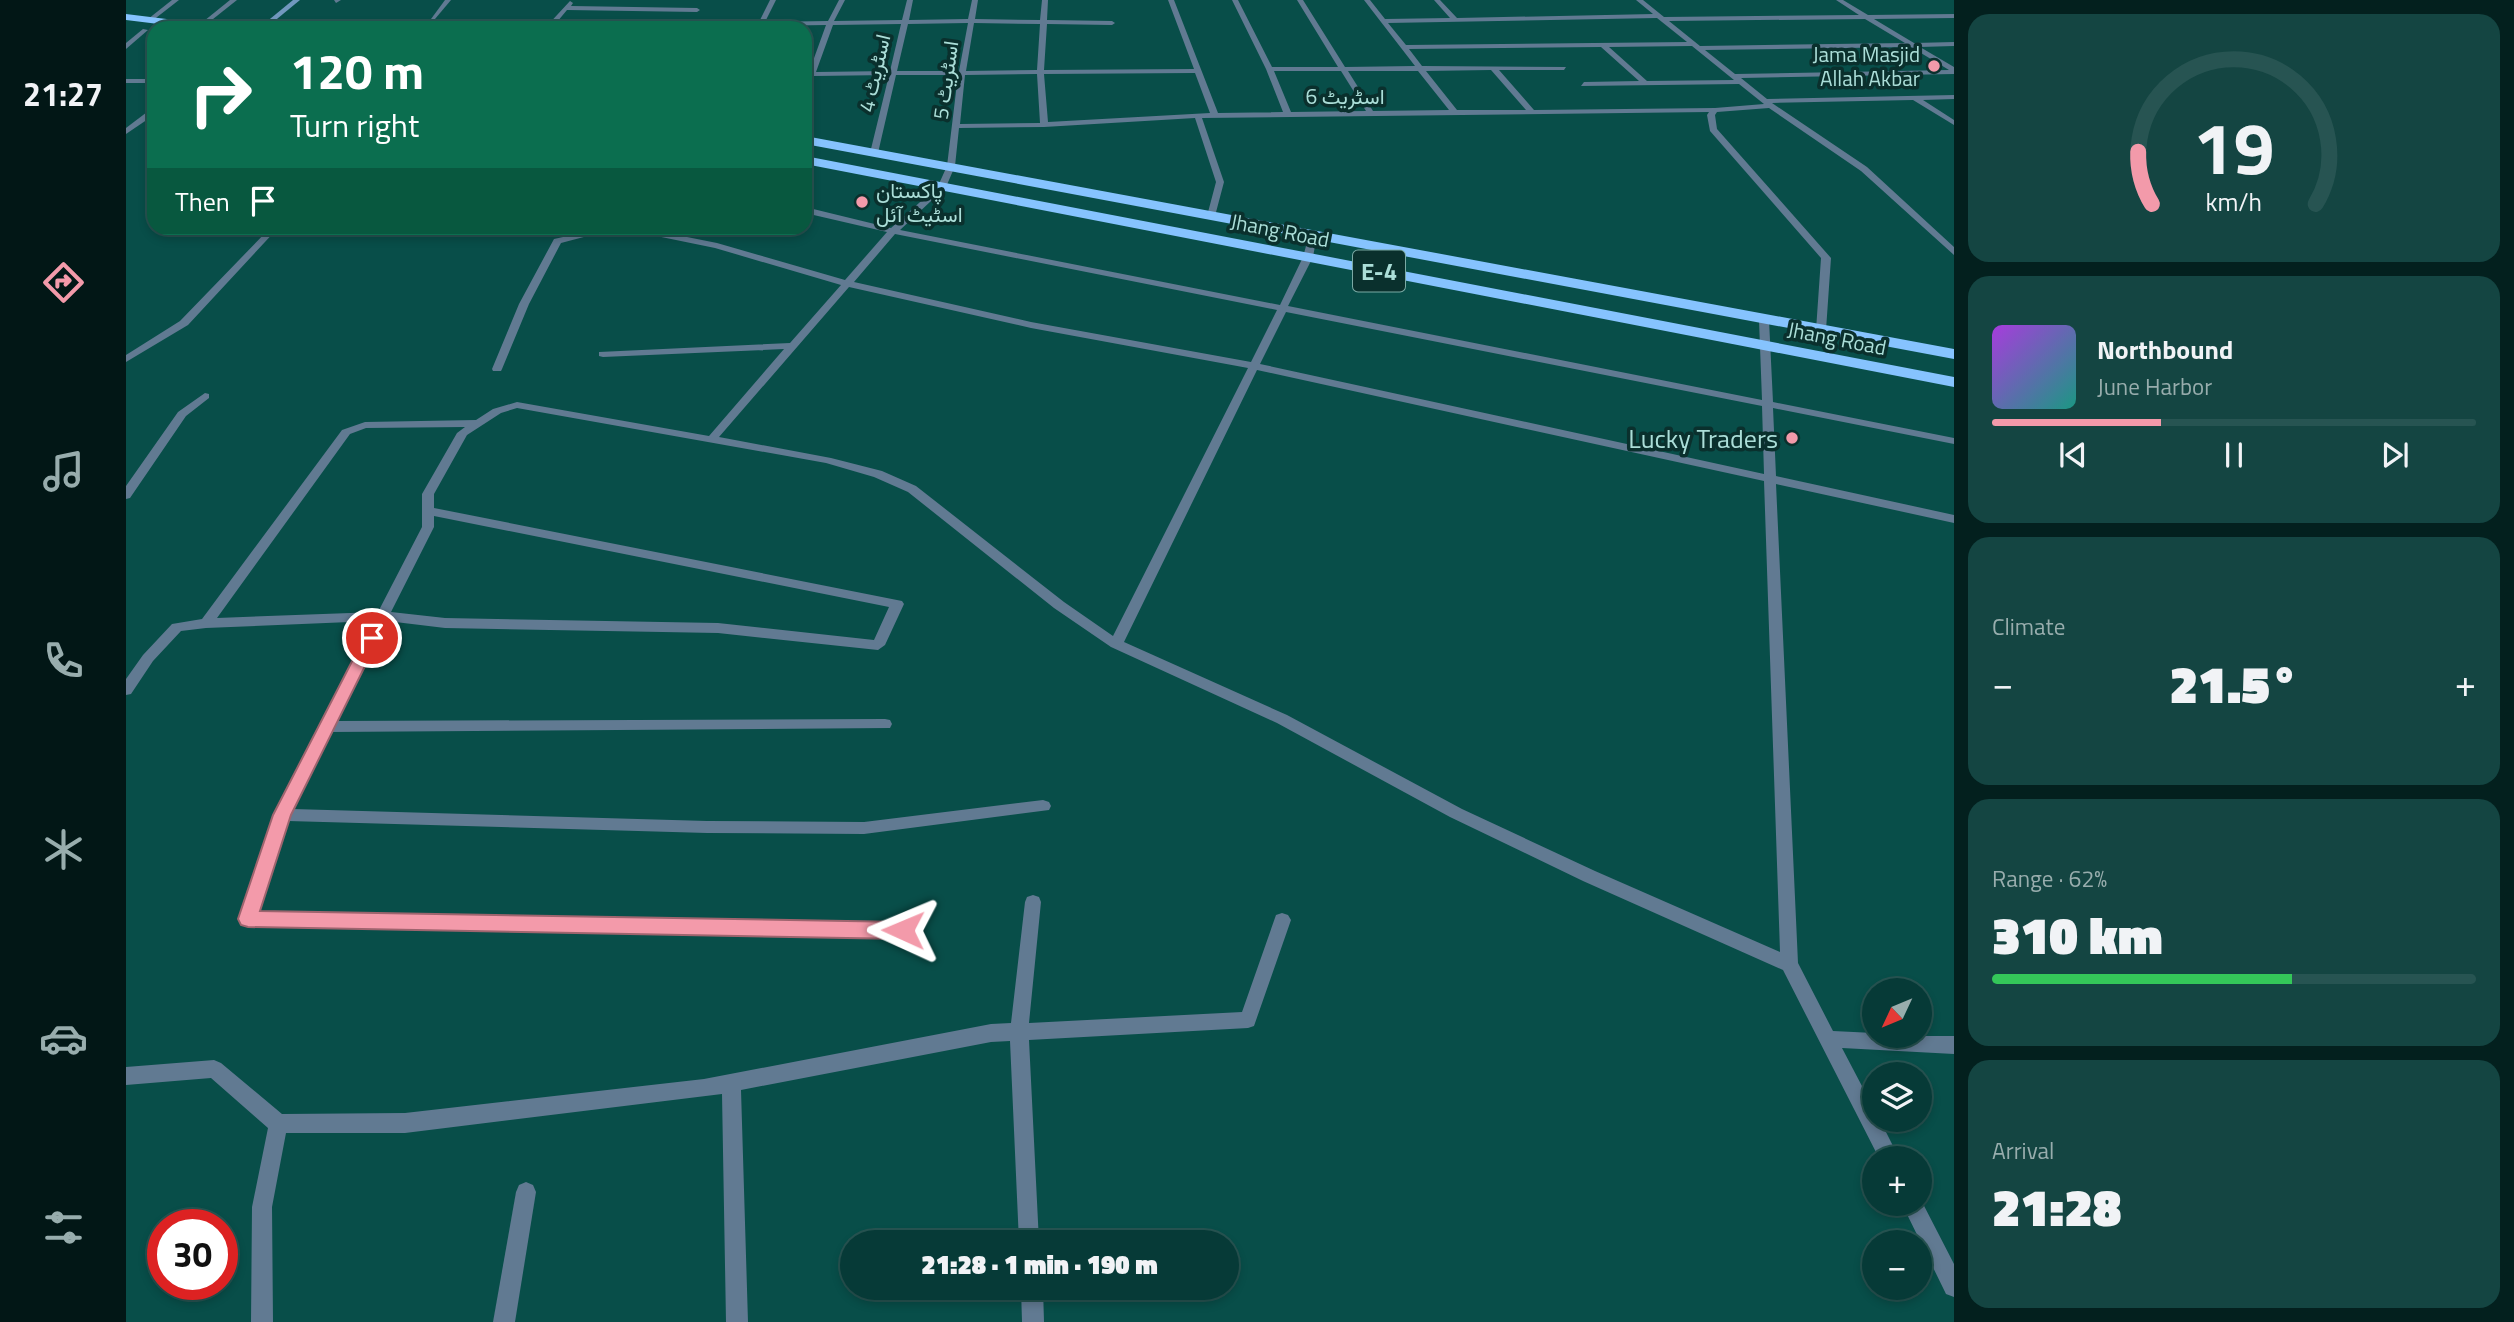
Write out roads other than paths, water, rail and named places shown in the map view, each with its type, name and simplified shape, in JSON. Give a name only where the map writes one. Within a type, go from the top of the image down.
[{"type":"highway","points":[[126,17],[147,26]]},
{"type":"highway","points":[[126,27],[147,27]]},
{"type":"highway","name":"Jhang Road","points":[[812,141],[1954,354]]},
{"type":"highway","name":"Jhang Road","points":[[812,161],[1954,382]]},
{"type":"street","points":[[156,21],[176,0]]},
{"type":"street","points":[[207,21],[234,0]]},
{"type":"street","points":[[270,21],[296,0]]},
{"type":"street","points":[[433,18],[448,0]]},
{"type":"street","points":[[554,21],[573,0]]},
{"type":"street","points":[[690,21],[704,0]]},
{"type":"street","points":[[762,21],[773,0]]},
{"type":"street","points":[[812,65],[842,0]]},
{"type":"street","name":"اسٹریٹ 4","points":[[874,153],[910,0]]},
{"type":"street","name":"اسٹریٹ 5","points":[[942,187],[951,166],[962,73],[975,0]]},
{"type":"street","points":[[1044,125],[1040,72],[1045,0]]},
{"type":"street","points":[[1171,0],[1215,115]]},
{"type":"street","points":[[1235,0],[1270,69],[1288,114]]},
{"type":"street","points":[[1300,0],[1371,114]]},
{"type":"street","points":[[1367,0],[1455,113]]},
{"type":"street","points":[[1437,0],[1455,19]]},
{"type":"street","points":[[1639,0],[1768,104],[1864,169],[1954,252]]},
{"type":"street","points":[[1839,0],[1954,71]]},
{"type":"street","points":[[565,8],[697,10]]},
{"type":"street","points":[[1384,21],[1954,16]]},
{"type":"street","points":[[812,24],[972,21],[1112,23]]},
{"type":"street","points":[[126,47],[147,30]]},
{"type":"street","points":[[1403,47],[1954,44]]},
{"type":"street","points":[[1603,45],[1646,83]]},
{"type":"street","points":[[1270,69],[1564,68]]},
{"type":"street","points":[[1494,69],[1532,112]]},
{"type":"street","points":[[812,74],[1198,71]]},
{"type":"street","points":[[1584,84],[1954,71]]},
{"type":"street","points":[[126,81],[147,81]]},
{"type":"street","name":"اسٹریٹ 6","points":[[956,126],[1044,125],[1215,115],[1716,110],[1768,104],[1954,97]]},
{"type":"street","points":[[1915,98],[1954,123]]},
{"type":"street","points":[[1716,110],[1711,114],[1713,129],[1826,258],[1821,330]]},
{"type":"street","points":[[126,132],[147,116]]},
{"type":"street","points":[[1198,116],[1220,182],[1211,216]]},
{"type":"street","points":[[712,439],[893,231],[942,187]]},
{"type":"street","points":[[812,212],[893,231],[1954,441]]},
{"type":"street","points":[[126,359],[184,323],[267,235]]},
{"type":"street","points":[[497,369],[524,304],[557,241],[583,235]]},
{"type":"street","points":[[665,235],[717,246],[849,284],[1031,325],[1254,366],[1954,519]]},
{"type":"street","points":[[1116,644],[1308,257],[1313,235]]},
{"type":"street","points":[[1764,320],[1788,964],[1883,1146]]},
{"type":"street","points":[[603,354],[792,346]]},
{"type":"street","points":[[126,495],[182,414],[205,396]]},
{"type":"street","points":[[903,930],[248,919],[282,815],[428,527],[428,494],[463,433],[497,411],[517,405],[827,460],[878,474],[912,489],[1059,606],[1116,644],[1282,719],[1456,813],[1589,876],[1788,964]]},
{"type":"street","points":[[206,623],[346,432],[365,425],[477,423]]},
{"type":"street","points":[[126,690],[148,658],[177,626],[383,616],[445,622],[718,628],[878,645],[897,604],[428,511]]},
{"type":"street","points":[[326,727],[885,724]]},
{"type":"street","points":[[282,815],[707,827],[864,828],[1043,806]]},
{"type":"street","points":[[1028,1230],[1019,1032],[1033,902]]},
{"type":"street","points":[[126,1076],[214,1069],[278,1124],[405,1123],[731,1083],[991,1033],[1248,1020],[1282,920]]},
{"type":"street","points":[[1827,1039],[1954,1045]]},
{"type":"street","points":[[731,1083],[737,1322]]},
{"type":"street","points":[[262,1322],[262,1207],[278,1124]]},
{"type":"street","points":[[505,1322],[526,1192]]},
{"type":"street","points":[[1918,1216],[1954,1286]]},
{"type":"street","points":[[1032,1300],[1033,1322]]},
{"type":"place","name":"Jama Masjid Allah Akbar","points":[[1934,66]]},
{"type":"place","name":"پاکستان اسٹیٹ آئل","points":[[862,202]]},
{"type":"place","name":"Lucky Traders","points":[[1792,438]]}]
